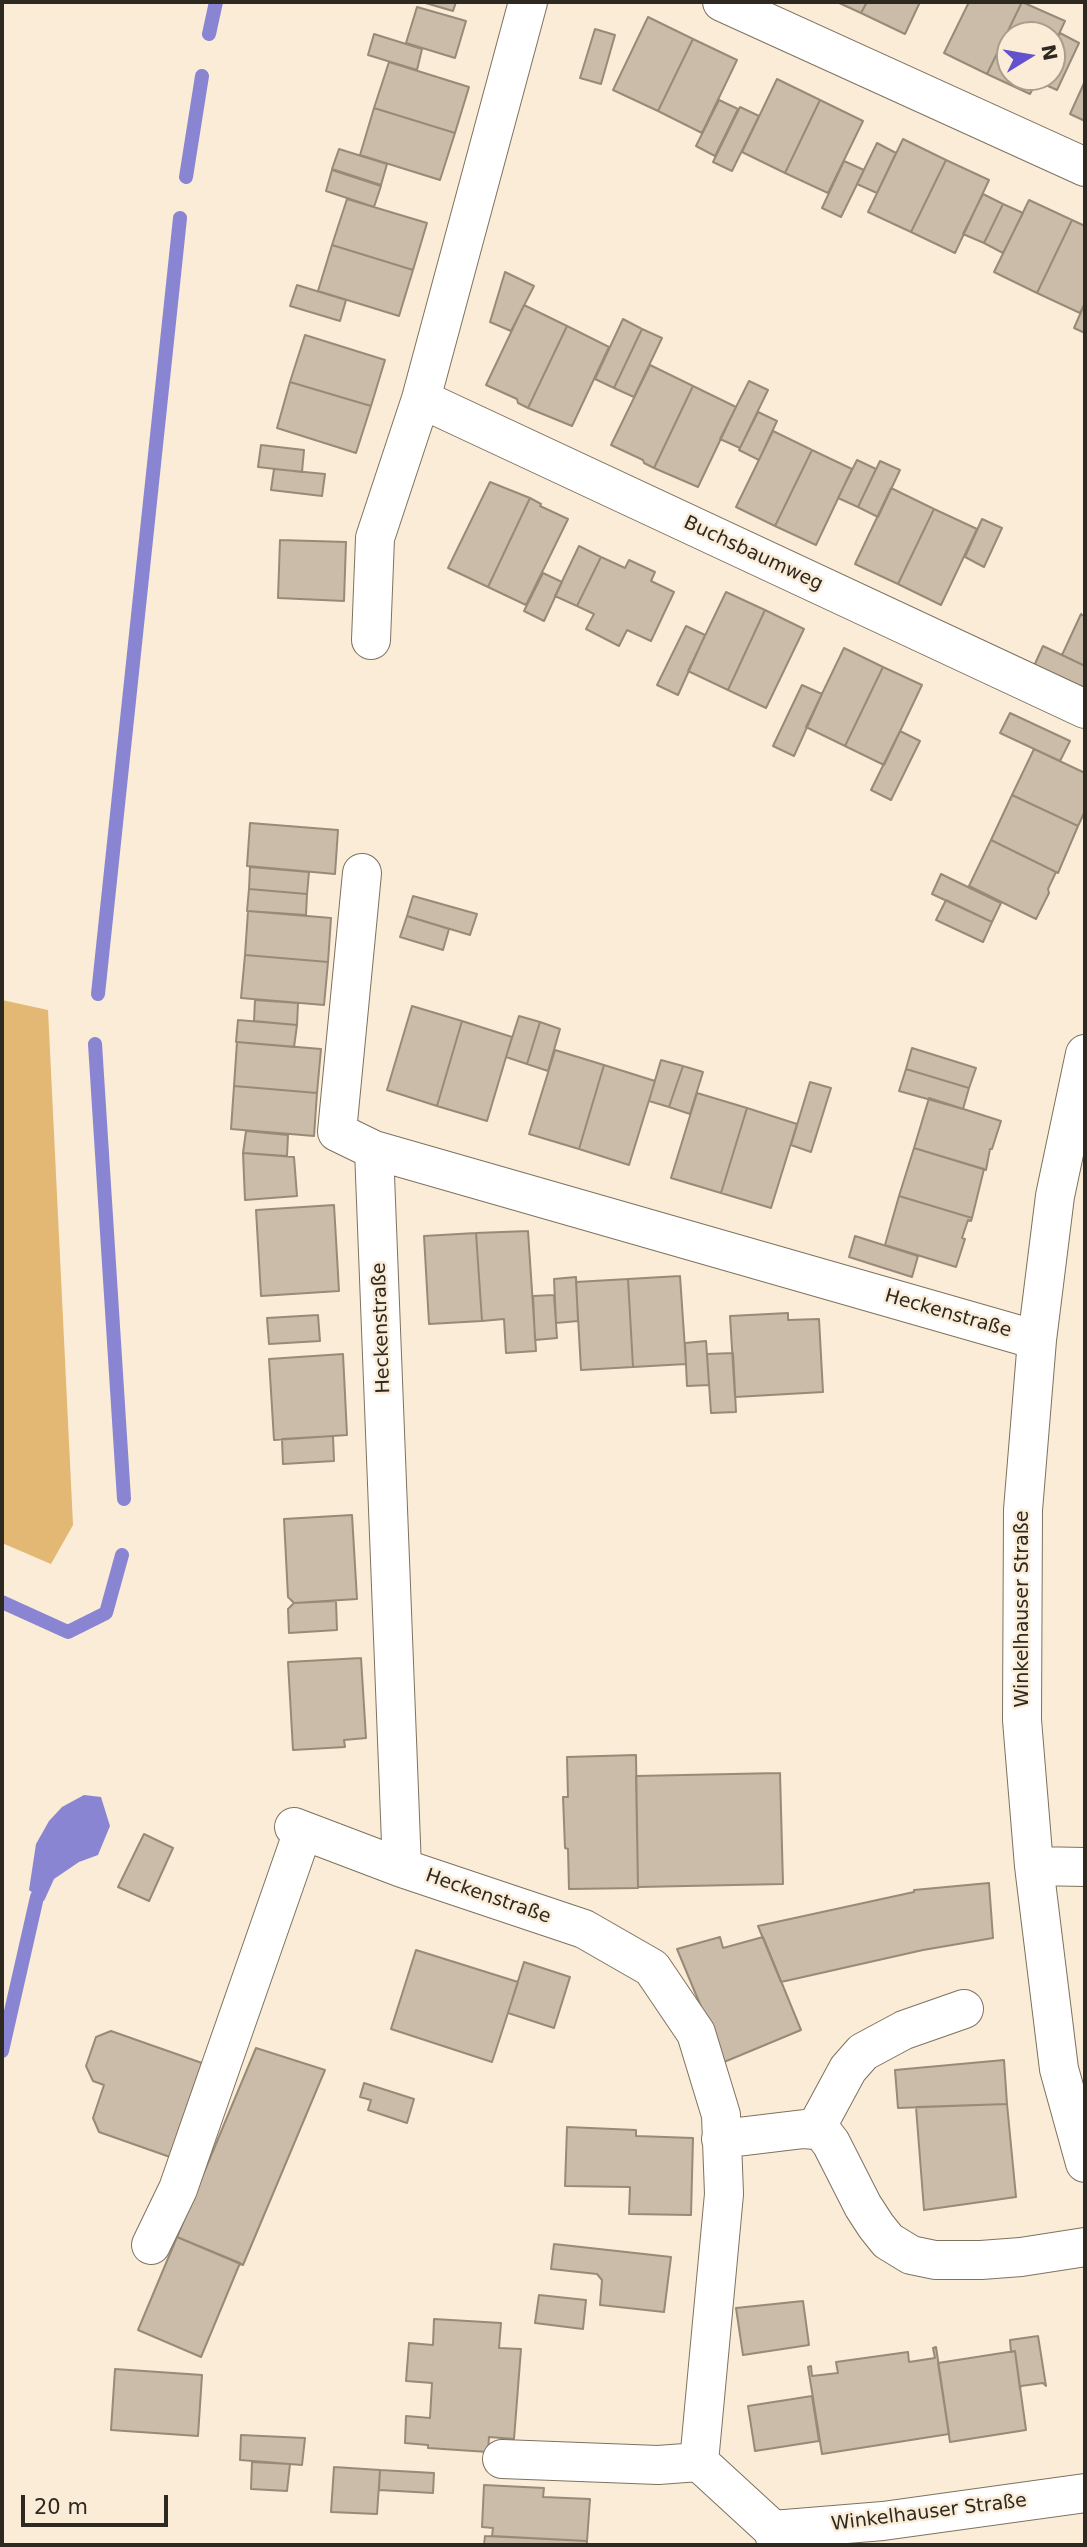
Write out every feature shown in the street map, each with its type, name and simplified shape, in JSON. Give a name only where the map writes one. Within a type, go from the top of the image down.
[{"type":"street","points":[[371,640],[375,538],[421,399],[528,2]]},
{"type":"street","points":[[722,2],[1085,167]]},
{"type":"street","name":"Buchsbaumweg","points":[[421,399],[1085,709]]},
{"type":"street","name":"Heckenstraße","points":[[362,873],[337,1132],[374,1150],[1037,1340]]},
{"type":"street","name":"Winkelhauser Straße","points":[[1085,1055],[1055,1196],[1037,1340],[1023,1510],[1022,1720],[1034,1866],[1059,2069],[1085,2163]]},
{"type":"street","name":"Heckenstraße","points":[[374,1150],[402,1868],[584,1929],[652,1968],[696,2033],[721,2115],[724,2194],[699,2462]]},
{"type":"street","points":[[151,2245],[178,2189],[298,1829],[402,1868]]},
{"type":"street","points":[[1034,1866],[1085,1867]]},
{"type":"street","points":[[815,2130],[848,2069],[863,2052],[904,2030],[964,2009]]},
{"type":"street","points":[[721,2139],[815,2130],[831,2143],[876,2226],[888,2241],[911,2255],[934,2260],[981,2260],[1085,2247]]},
{"type":"street","points":[[502,2459],[658,2465],[699,2462],[775,2538]]},
{"type":"street","name":"Winkelhauser Straße","points":[[775,2538],[1085,2493]]},
{"type":"shaded area","points":[[2,1000],[48,1010],[73,1525],[51,1564],[2,1543]]},
{"type":"shaded area","points":[[84,1795],[101,1797],[110,1826],[98,1855],[79,1862],[54,1879],[44,1901],[29,1890],[36,1844],[49,1821],[62,1807]]},
{"type":"building","points":[[422,2],[456,2],[453,11]]},
{"type":"building","points":[[837,2],[867,2],[861,13]]},
{"type":"building","points":[[867,2],[920,2],[905,34],[861,13]]},
{"type":"building","points":[[969,2],[1022,2],[1013,21],[996,21],[996,55],[987,74],[944,53]]},
{"type":"building","points":[[1022,2],[1065,21],[1013,21]]},
{"type":"building","points":[[417,7],[466,21],[455,58],[406,43]]},
{"type":"building","points":[[648,17],[693,39],[658,111],[613,90]]},
{"type":"building","points":[[595,29],[615,35],[601,84],[580,78]]},
{"type":"building","points":[[374,34],[422,49],[417,70],[368,55]]},
{"type":"building","points":[[1066,36],[1079,43],[1066,71]]},
{"type":"building","points":[[693,39],[737,60],[702,133],[658,111]]},
{"type":"building","points":[[996,55],[996,78],[987,74]]},
{"type":"building","points":[[389,62],[469,87],[455,133],[374,108]]},
{"type":"building","points":[[777,79],[820,100],[785,173],[742,152]]},
{"type":"building","points":[[1085,81],[1085,121],[1070,114]]},
{"type":"building","points":[[719,100],[738,109],[715,156],[696,146]]},
{"type":"building","points":[[820,100],[863,121],[828,193],[785,173]]},
{"type":"building","points":[[740,107],[759,116],[732,171],[713,162]]},
{"type":"building","points":[[374,108],[455,133],[440,180],[360,155]]},
{"type":"building","points":[[903,139],[946,160],[911,232],[868,212]]},
{"type":"building","points":[[877,143],[896,153],[877,193],[857,184]]},
{"type":"building","points":[[339,149],[387,164],[381,185],[332,169]]},
{"type":"building","points":[[946,160],[989,180],[955,253],[911,232]]},
{"type":"building","points":[[844,161],[864,170],[841,217],[822,208]]},
{"type":"building","points":[[332,170],[381,186],[374,207],[326,191]]},
{"type":"building","points":[[983,194],[1003,204],[984,243],[963,234]]},
{"type":"building","points":[[347,199],[427,223],[413,270],[332,245]]},
{"type":"building","points":[[1029,200],[1072,220],[1037,293],[994,272]]},
{"type":"building","points":[[1003,204],[1023,213],[1003,253],[984,243]]},
{"type":"building","points":[[1072,220],[1085,226],[1085,303],[1080,313],[1037,293]]},
{"type":"building","points":[[332,245],[413,270],[399,316],[318,291]]},
{"type":"building","points":[[505,272],[534,286],[511,331],[490,322]]},
{"type":"building","points":[[297,285],[346,300],[340,321],[290,306]]},
{"type":"building","points":[[1085,303],[1085,333],[1074,328]]},
{"type":"building","points":[[524,305],[567,326],[528,408],[518,403],[517,399],[486,385]]},
{"type":"building","points":[[623,319],[642,329],[614,388],[595,379]]},
{"type":"building","points":[[567,326],[609,347],[572,426],[528,408]]},
{"type":"building","points":[[642,329],[662,338],[634,397],[614,388]]},
{"type":"building","points":[[305,335],[385,360],[371,406],[290,382]]},
{"type":"building","points":[[650,365],[693,386],[654,468],[611,445]]},
{"type":"building","points":[[749,381],[768,390],[740,448],[720,439]]},
{"type":"building","points":[[290,382],[371,406],[356,453],[277,428]]},
{"type":"building","points":[[693,386],[736,407],[698,487],[654,468]]},
{"type":"building","points":[[758,412],[777,421],[759,460],[739,450]]},
{"type":"building","points":[[773,431],[812,450],[775,526],[736,507]]},
{"type":"building","points":[[261,445],[304,450],[302,472],[258,467]]},
{"type":"building","points":[[812,450],[852,469],[816,545],[775,526]]},
{"type":"building","points":[[857,460],[876,469],[858,507],[838,498]]},
{"type":"building","points":[[880,461],[900,470],[878,517],[858,507]]},
{"type":"building","points":[[274,469],[325,474],[322,496],[271,490]]},
{"type":"building","points":[[490,482],[530,498],[488,587],[448,568]]},
{"type":"building","points":[[891,488],[934,509],[898,584],[855,564]]},
{"type":"building","points":[[530,498],[541,504],[540,506],[568,519],[526,605],[488,587]]},
{"type":"building","points":[[934,509],[977,529],[941,605],[898,584]]},
{"type":"building","points":[[982,519],[1002,528],[984,567],[965,557]]},
{"type":"building","points":[[280,540],[346,542],[344,601],[278,598]]},
{"type":"building","points":[[579,546],[601,557],[577,606],[555,596]]},
{"type":"building","points":[[601,557],[625,568],[629,560],[655,572],[651,581],[674,592],[651,641],[627,630],[619,646],[586,629],[594,614],[577,606]]},
{"type":"building","points":[[543,573],[562,582],[544,621],[524,611]]},
{"type":"building","points":[[726,592],[765,610],[728,690],[688,671]]},
{"type":"building","points":[[765,610],[804,629],[766,708],[728,690]]},
{"type":"building","points":[[1081,614],[1085,617],[1085,666],[1062,655]]},
{"type":"building","points":[[686,626],[705,635],[678,695],[657,685]]},
{"type":"building","points":[[1043,646],[1085,666],[1085,690],[1034,666]]},
{"type":"building","points":[[844,648],[883,667],[845,746],[806,727]]},
{"type":"building","points":[[883,667],[922,685],[884,765],[845,746]]},
{"type":"building","points":[[802,685],[822,694],[794,756],[773,746]]},
{"type":"building","points":[[1010,713],[1070,741],[1060,761],[1000,733]]},
{"type":"building","points":[[900,731],[920,741],[891,800],[871,790]]},
{"type":"building","points":[[1034,749],[1085,773],[1085,811],[1078,826],[1012,795]]},
{"type":"building","points":[[1012,795],[1078,826],[1058,873],[991,840]]},
{"type":"building","points":[[250,823],[338,830],[335,874],[247,866]]},
{"type":"building","points":[[991,840],[1056,872],[1036,919],[969,886]]},
{"type":"building","points":[[250,867],[309,872],[307,894],[249,889]]},
{"type":"building","points":[[941,874],[1001,903],[992,922],[932,894]]},
{"type":"building","points":[[249,889],[307,894],[306,915],[247,911]]},
{"type":"building","points":[[413,896],[477,914],[470,935],[407,916]]},
{"type":"building","points":[[946,900],[992,922],[983,942],[936,920]]},
{"type":"building","points":[[248,911],[331,918],[328,962],[245,955]]},
{"type":"building","points":[[407,916],[449,929],[443,950],[400,937]]},
{"type":"building","points":[[245,955],[328,962],[324,1005],[241,998]]},
{"type":"building","points":[[255,1000],[298,1003],[297,1025],[254,1021]]},
{"type":"building","points":[[412,1006],[462,1021],[437,1106],[387,1090]]},
{"type":"building","points":[[519,1016],[540,1022],[527,1064],[506,1057]]},
{"type":"building","points":[[238,1020],[297,1025],[294,1047],[236,1042]]},
{"type":"building","points":[[462,1021],[512,1037],[487,1121],[437,1106]]},
{"type":"building","points":[[540,1022],[560,1029],[548,1071],[527,1064]]},
{"type":"building","points":[[237,1042],[321,1049],[317,1093],[234,1086]]},
{"type":"building","points":[[912,1048],[976,1068],[969,1088],[906,1069]]},
{"type":"building","points":[[555,1050],[604,1065],[579,1149],[529,1134]]},
{"type":"building","points":[[661,1060],[683,1066],[669,1107],[649,1101]]},
{"type":"building","points":[[604,1065],[655,1081],[629,1165],[579,1149]]},
{"type":"building","points":[[683,1066],[703,1072],[690,1114],[669,1107]]},
{"type":"building","points":[[906,1069],[969,1088],[963,1109],[899,1091]]},
{"type":"building","points":[[810,1082],[831,1088],[811,1152],[791,1145]]},
{"type":"building","points":[[234,1086],[317,1093],[314,1136],[231,1129]]},
{"type":"building","points":[[697,1093],[747,1108],[721,1193],[671,1178]]},
{"type":"building","points":[[929,1098],[1001,1121],[990,1149],[986,1170],[914,1148]]},
{"type":"building","points":[[747,1108],[797,1124],[771,1208],[721,1193]]},
{"type":"building","points":[[246,1131],[288,1135],[287,1156],[243,1153]]},
{"type":"building","points":[[914,1148],[984,1169],[972,1218],[899,1196]]},
{"type":"building","points":[[243,1153],[294,1157],[297,1196],[245,1200]]},
{"type":"building","points":[[899,1196],[972,1218],[971,1221],[968,1220],[962,1238],[965,1239],[956,1267],[885,1245]]},
{"type":"building","points":[[334,1205],[339,1291],[261,1296],[256,1210]]},
{"type":"building","points":[[528,1231],[536,1351],[506,1353],[504,1319],[482,1321],[476,1233]]},
{"type":"building","points":[[476,1233],[482,1321],[429,1324],[424,1236]]},
{"type":"building","points":[[855,1236],[918,1256],[912,1277],[849,1257]]},
{"type":"building","points":[[680,1276],[686,1364],[633,1367],[628,1279]]},
{"type":"building","points":[[576,1277],[578,1321],[556,1323],[554,1279]]},
{"type":"building","points":[[628,1279],[633,1367],[581,1370],[576,1282]]},
{"type":"building","points":[[554,1295],[557,1338],[535,1340],[533,1296]]},
{"type":"building","points":[[788,1313],[788,1320],[819,1319],[823,1392],[735,1397],[730,1316]]},
{"type":"building","points":[[318,1315],[320,1341],[269,1344],[267,1318]]},
{"type":"building","points":[[706,1341],[709,1385],[687,1386],[685,1343]]},
{"type":"building","points":[[733,1353],[736,1412],[711,1413],[707,1354]]},
{"type":"building","points":[[343,1354],[347,1435],[274,1440],[269,1359]]},
{"type":"building","points":[[333,1436],[334,1461],[283,1464],[282,1439]]},
{"type":"building","points":[[352,1515],[357,1599],[294,1603],[288,1597],[284,1519]]},
{"type":"building","points":[[336,1601],[337,1630],[289,1633],[288,1609],[294,1603]]},
{"type":"building","points":[[361,1658],[366,1738],[344,1740],[345,1747],[293,1750],[288,1662]]},
{"type":"building","points":[[636,1755],[638,1888],[569,1889],[563,1797],[568,1797],[567,1757]]},
{"type":"building","points":[[780,1773],[783,1884],[638,1887],[636,1776]]},
{"type":"building","points":[[144,1834],[173,1848],[149,1901],[118,1887]]},
{"type":"building","points":[[989,1883],[993,1938],[923,1950],[781,1982],[758,1926],[914,1890]]},
{"type":"building","points":[[720,1937],[723,1948],[763,1937],[801,2030],[724,2062],[677,1949]]},
{"type":"building","points":[[416,1950],[518,1982],[492,2062],[391,2029]]},
{"type":"building","points":[[524,1962],[570,1977],[554,2028],[508,2013]]},
{"type":"building","points":[[111,2031],[202,2063],[170,2157],[99,2132],[93,2118],[104,2085],[93,2081],[86,2066],[96,2037]]},
{"type":"building","points":[[256,2048],[325,2070],[243,2265],[177,2237]]},
{"type":"building","points":[[1004,2060],[1007,2104],[898,2108],[895,2070]]},
{"type":"building","points":[[364,2083],[414,2099],[407,2123],[368,2110],[371,2100],[360,2097]]},
{"type":"building","points":[[1007,2104],[1016,2197],[924,2210],[916,2107]]},
{"type":"building","points":[[567,2127],[636,2130],[636,2136],[693,2138],[691,2215],[629,2214],[630,2187],[565,2186]]},
{"type":"building","points":[[177,2237],[240,2263],[201,2357],[138,2330]]},
{"type":"building","points":[[554,2244],[671,2257],[664,2312],[600,2305],[602,2280],[597,2274],[551,2269]]},
{"type":"building","points":[[539,2295],[586,2300],[583,2329],[535,2323]]},
{"type":"building","points":[[803,2301],[809,2345],[743,2355],[736,2308]]},
{"type":"building","points":[[434,2319],[501,2323],[499,2348],[521,2349],[514,2439],[489,2437],[488,2452],[428,2448],[428,2445],[405,2443],[406,2416],[430,2418],[432,2383],[406,2381],[409,2343],[433,2345]]},
{"type":"building","points":[[1038,2336],[1046,2386],[1043,2383],[1021,2386],[1020,2389],[1015,2351],[1011,2352],[1010,2340]]},
{"type":"building","points":[[936,2347],[949,2434],[822,2454],[808,2367],[811,2366],[812,2376],[838,2373],[836,2362],[908,2352],[909,2362],[935,2358],[933,2348]]},
{"type":"building","points":[[1015,2351],[1026,2430],[950,2442],[938,2363]]},
{"type":"building","points":[[115,2369],[202,2375],[198,2436],[111,2430]]},
{"type":"building","points":[[812,2396],[819,2441],[755,2451],[748,2406]]},
{"type":"building","points":[[241,2435],[305,2438],[302,2465],[240,2460]]},
{"type":"building","points":[[252,2462],[290,2464],[287,2491],[251,2489]]},
{"type":"building","points":[[334,2467],[380,2470],[377,2514],[331,2512]]},
{"type":"building","points":[[380,2470],[434,2473],[433,2493],[379,2490]]},
{"type":"building","points":[[484,2485],[544,2488],[543,2497],[590,2499],[587,2541],[492,2536],[493,2528],[482,2527]]},
{"type":"building","points":[[485,2536],[587,2541],[587,2545],[484,2545]]},
{"type":"waterway","points":[[209,34],[216,2]]},
{"type":"waterway","points":[[186,177],[202,76]]},
{"type":"waterway","points":[[98,994],[180,218]]},
{"type":"waterway","points":[[95,1044],[124,1499]]},
{"type":"waterway","points":[[2,1602],[68,1632],[106,1613],[122,1555]]},
{"type":"waterway","points":[[2,2051],[37,1897]]}]
